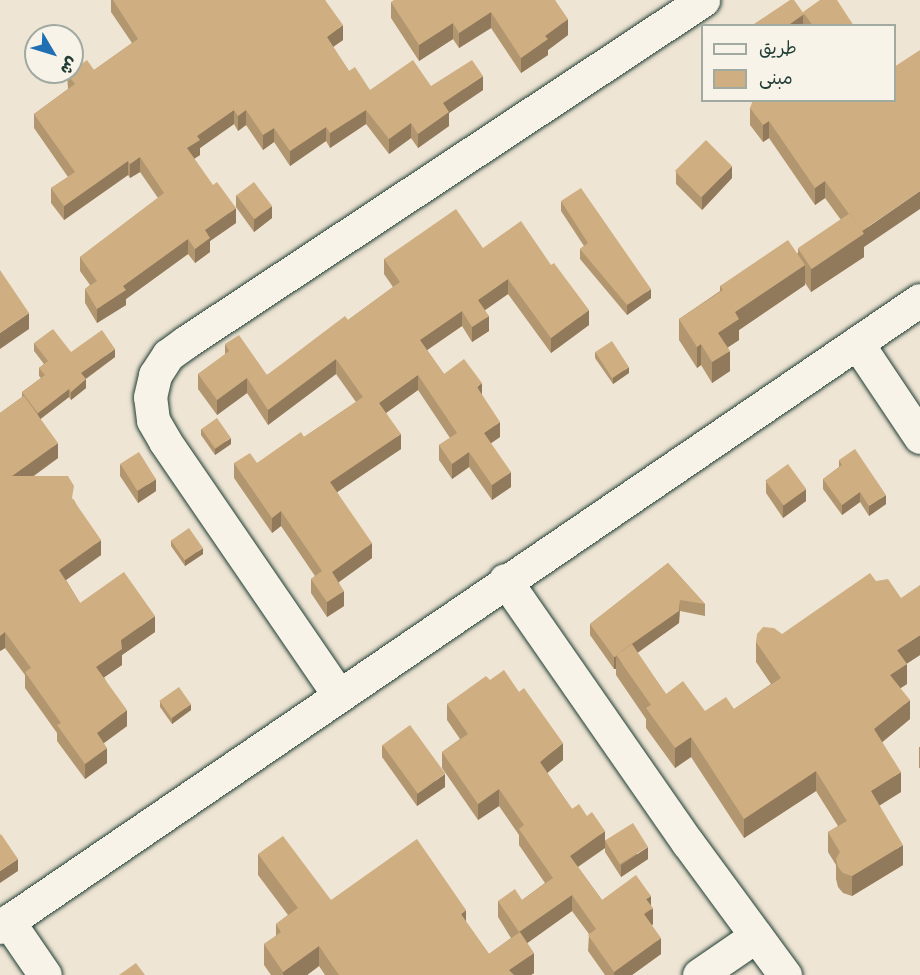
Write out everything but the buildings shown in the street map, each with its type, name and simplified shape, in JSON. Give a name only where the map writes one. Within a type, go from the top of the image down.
[{"type":"street","points":[[338,694],[165,441],[153,420],[150,397],[155,375],[168,355],[186,342],[703,0]]},
{"type":"street","points":[[45,975],[4,924],[505,580],[920,300]]},
{"type":"street","points":[[857,343],[920,436]]},
{"type":"street","points":[[505,580],[785,975]]},
{"type":"street","points":[[699,975],[756,936]]}]
